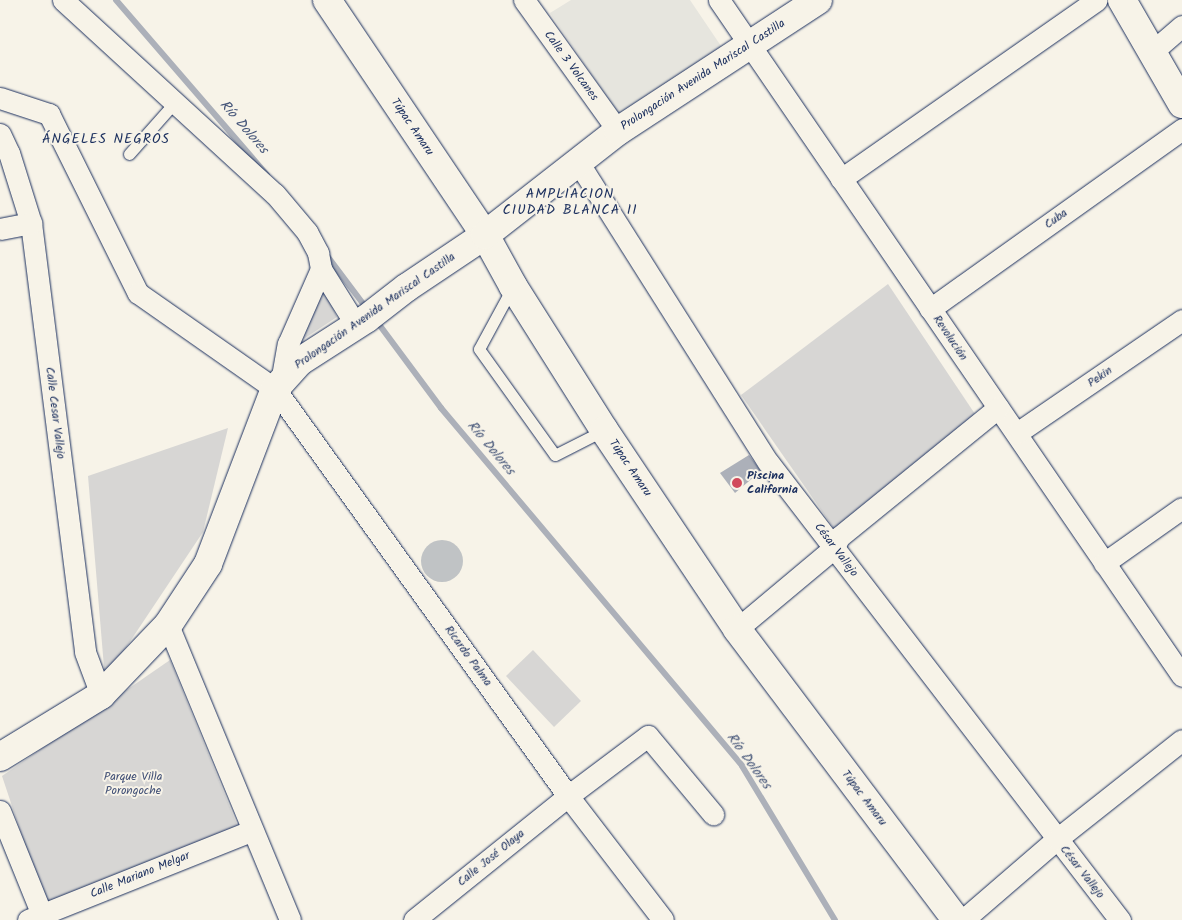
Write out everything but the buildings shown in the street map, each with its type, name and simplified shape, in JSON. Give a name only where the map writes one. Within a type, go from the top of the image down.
[{"type":"main road","name":"Túpac Amaru","points":[[327,0],[485,234],[513,286],[604,430],[737,629],[956,920]]},
{"type":"main road","name":"Prolongación Avenida Mariscal Castilla","points":[[0,757],[101,695],[168,625],[208,564],[278,385],[299,362],[361,322],[485,234],[618,131],[818,0]]},
{"type":"main road","points":[[1122,0],[1182,104]]},
{"type":"street","points":[[63,0],[275,194],[307,232],[318,253],[321,270],[361,322]]},
{"type":"street","name":"Calle 3 Volcanes","points":[[524,0],[618,131]]},
{"type":"street","name":"Revolución","points":[[718,0],[1182,676]]},
{"type":"street","points":[[841,179],[1097,0]]},
{"type":"street","points":[[1153,51],[1182,26]]},
{"type":"street","name":"Ricardo Palma","points":[[0,98],[49,114],[138,293],[278,385],[568,796],[664,920]]},
{"type":"street","name":"Cuba","points":[[930,309],[1182,129]]},
{"type":"street","name":"Calle Cesar Vallejo","points":[[0,134],[9,153],[31,223],[85,652],[101,695]]},
{"type":"street","name":"César Vallejo","points":[[578,162],[768,462],[1120,920]]},
{"type":"street","points":[[0,229],[31,223]]},
{"type":"street","points":[[278,385],[288,344],[321,270]]},
{"type":"street","name":"Pekin","points":[[1017,433],[1182,320]]},
{"type":"street","points":[[737,629],[834,548],[840,537],[998,408]]},
{"type":"street","points":[[1104,563],[1182,508]]},
{"type":"street","points":[[168,625],[290,920]]},
{"type":"street","name":"Calle José Olaya","points":[[424,917],[568,796],[648,736],[713,814]]},
{"type":"street","points":[[963,920],[1057,839],[1182,740]]},
{"type":"street","points":[[0,811],[38,918]]},
{"type":"street","name":"Calle Mariano Melgar","points":[[38,918],[253,830]]},
{"type":"lane","points":[[129,154],[175,102]]},
{"type":"lane","points":[[513,286],[479,349],[555,455],[604,430]]},
{"type":"shaded area","points":[[571,0],[690,0],[721,46],[720,52],[629,114],[617,112],[550,13]]},
{"type":"shaded area","name":"Piscina California","points":[[749,455],[761,471],[735,493],[720,473]]},
{"type":"green space","points":[[888,284],[975,414],[835,530],[741,395]]},
{"type":"green space","points":[[318,289],[324,290],[337,317],[293,346]]},
{"type":"green space","points":[[228,428],[203,532],[105,679],[88,476]]},
{"type":"green space","points":[[533,650],[581,701],[554,727],[506,676]]},
{"type":"green space","name":"Parque Villa Porongoche","points":[[170,660],[238,827],[46,908],[2,776]]},
{"type":"waterway","name":"Río Dolores","points":[[116,0],[267,175]]},
{"type":"waterway","name":"Río Dolores","points":[[325,253],[367,309]]},
{"type":"waterway","name":"Río Dolores","points":[[375,319],[441,408],[742,766],[835,920]]},
{"type":"place","name":"Piscina California","points":[[737,483]]},
{"type":"district","name":"ÁNGELES NEGROS","points":[[106,139]]},
{"type":"district","name":"AMPLIACION CIUDAD BLANCA II","points":[[570,202]]}]
